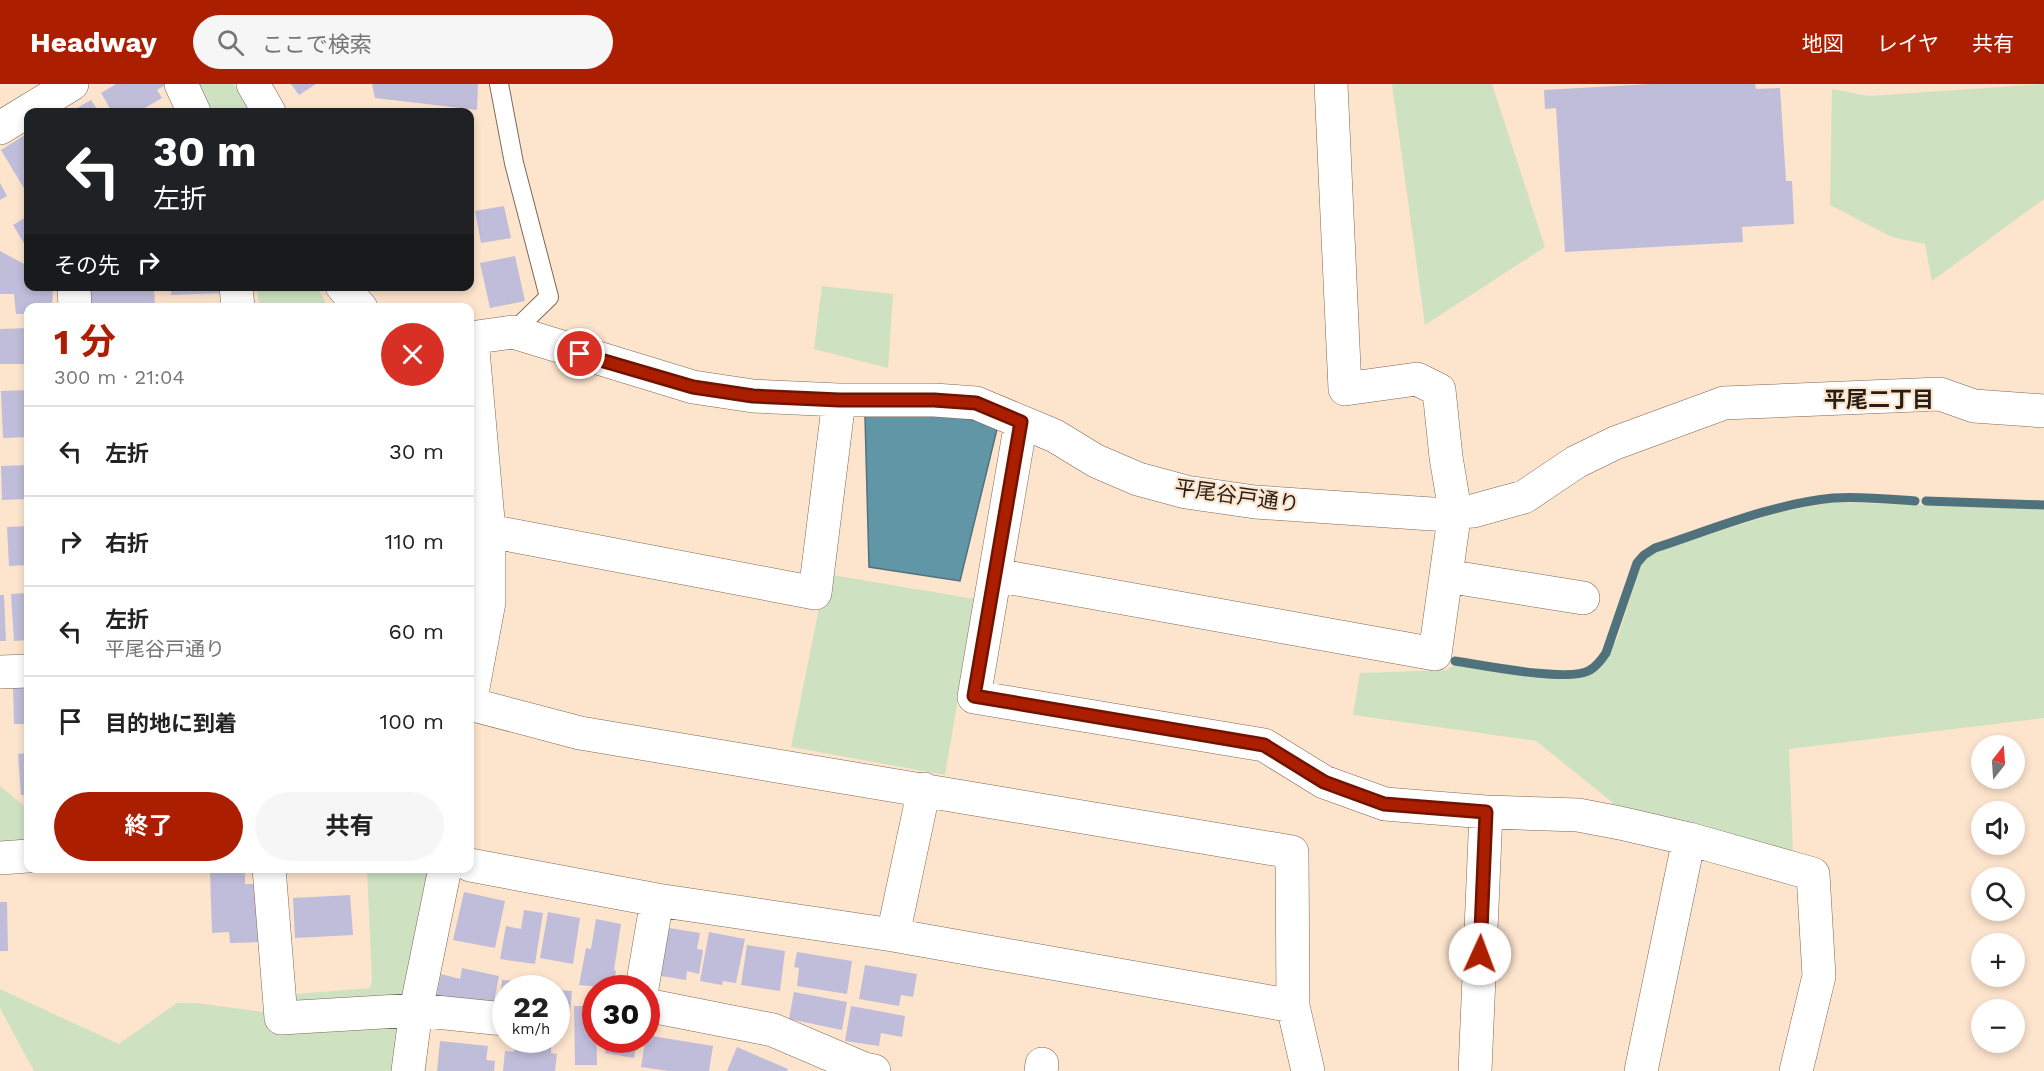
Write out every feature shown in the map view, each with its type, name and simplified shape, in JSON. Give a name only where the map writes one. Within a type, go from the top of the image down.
[{"type":"street","points":[[33,108],[72,84]]},
{"type":"street","points":[[181,84],[192,108]]},
{"type":"street","points":[[253,84],[267,108]]},
{"type":"street","points":[[995,575],[1435,654],[1446,576],[1464,511],[1446,457],[1439,390],[1417,379],[1345,389],[1331,84]]},
{"type":"street","points":[[0,128],[24,113]]},
{"type":"street","points":[[346,291],[357,303]]},
{"type":"street","name":"平尾谷戸通り","points":[[474,338],[513,332],[693,387],[753,396],[976,403],[1055,436],[1107,465],[1138,478],[1186,492],[1255,502],[1432,514],[1464,511],[1524,497],[1576,462],[1615,443],[1724,403],[1940,393],[1974,406],[2044,411]]},
{"type":"street","points":[[474,371],[489,531],[489,602],[474,683]]},
{"type":"street","points":[[489,531],[815,593],[839,400]]},
{"type":"street","points":[[1021,422],[974,696],[1264,745],[1324,782],[1384,804],[1486,812],[1578,815],[1689,839],[1813,874],[1819,976],[1796,1071]]},
{"type":"street","points":[[1446,576],[1583,598]]},
{"type":"street","points":[[0,672],[24,671]]},
{"type":"street","points":[[474,705],[580,733],[1292,852],[1293,1006],[1308,1071]]},
{"type":"street","points":[[892,935],[924,789]]},
{"type":"street","points":[[1475,1071],[1486,812]]},
{"type":"street","points":[[1641,1071],[1689,839]]},
{"type":"street","points":[[0,858],[24,856]]},
{"type":"street","points":[[474,866],[657,900],[892,935],[1293,1006]]},
{"type":"street","points":[[268,873],[281,1018],[416,1010],[492,1018]]},
{"type":"street","points":[[408,1071],[416,1010],[444,873]]},
{"type":"street","points":[[644,975],[657,900]]},
{"type":"street","points":[[660,1008],[773,1030],[864,1069],[874,1071]]},
{"type":"lane","points":[[499,84],[514,162],[549,297],[513,332]]},
{"type":"green space","points":[[198,84],[233,84],[248,108],[208,108]]},
{"type":"green space","points":[[1392,84],[1492,84],[1545,247],[1425,325]]},
{"type":"green space","points":[[2044,84],[2044,199],[1932,281],[1925,244],[1892,237],[1830,205],[1832,89],[1869,96]]},
{"type":"green space","points":[[822,286],[893,294],[888,368],[814,349]]},
{"type":"green space","points":[[257,291],[319,291],[326,303],[259,303]]},
{"type":"green space","points":[[1834,502],[2044,509],[2044,718],[1789,749],[1793,855],[1612,811],[1612,802],[1536,741],[1353,715],[1360,673],[1446,670],[1455,665],[1564,679],[1591,675],[1603,664],[1618,637],[1641,564],[1646,558],[1656,551],[1780,512]]},
{"type":"green space","points":[[826,574],[975,599],[945,775],[791,747]]},
{"type":"green space","points":[[474,580],[476,606],[474,617]]},
{"type":"green space","points":[[0,786],[24,806],[24,844],[0,846]]},
{"type":"green space","points":[[367,873],[427,873],[405,999],[305,1009],[295,1000],[296,994],[370,988],[372,980]]},
{"type":"green space","points":[[0,989],[119,1044],[177,1003],[197,1003],[270,1013],[429,1026],[426,1071],[34,1071],[0,1008]]},
{"type":"water","points":[[934,412],[998,425],[960,581],[869,567],[865,416]]},
{"type":"building","points":[[116,84],[167,84],[157,90],[162,98],[145,108],[110,108],[101,93]]},
{"type":"building","points":[[291,84],[316,84],[299,95]]},
{"type":"building","points":[[372,84],[478,84],[477,110],[375,98]]},
{"type":"building","points":[[1650,84],[1755,84],[1756,89],[1780,88],[1786,181],[1792,181],[1794,224],[1742,227],[1743,242],[1565,252],[1556,108],[1545,109],[1544,90]]},
{"type":"building","points":[[91,100],[96,108],[77,108]]},
{"type":"building","points":[[24,136],[24,188],[1,150]]},
{"type":"building","points":[[0,183],[7,196],[0,200]]},
{"type":"building","points":[[504,206],[511,238],[481,243],[475,211]]},
{"type":"building","points":[[24,218],[24,243],[13,225]]},
{"type":"building","points":[[0,251],[24,264],[24,291],[53,291],[52,303],[24,303],[24,314],[16,314],[14,294],[0,294]]},
{"type":"building","points":[[515,256],[525,301],[490,308],[480,263]]},
{"type":"building","points":[[91,291],[154,291],[155,303],[91,303]]},
{"type":"building","points":[[171,291],[221,291],[221,293],[171,295]]},
{"type":"building","points":[[24,328],[24,364],[0,364],[0,329]]},
{"type":"building","points":[[24,390],[24,437],[3,438],[1,391]]},
{"type":"building","points":[[24,465],[24,499],[2,500],[1,466]]},
{"type":"building","points":[[24,526],[24,565],[9,566],[7,527]]},
{"type":"building","points":[[24,593],[24,640],[14,641],[11,594]]},
{"type":"building","points":[[0,595],[4,595],[6,641],[0,641]]},
{"type":"building","points":[[24,685],[24,724],[14,724],[13,686]]},
{"type":"building","points":[[24,753],[24,795],[21,795],[18,754]]},
{"type":"building","points":[[210,873],[245,873],[245,884],[258,884],[260,942],[230,943],[229,932],[212,933]]},
{"type":"building","points":[[464,892],[505,901],[495,948],[453,940]]},
{"type":"building","points":[[350,895],[353,935],[295,938],[293,898]]},
{"type":"building","points":[[0,902],[7,902],[8,951],[0,951]]},
{"type":"building","points":[[524,910],[543,913],[535,964],[500,959],[506,926],[521,929]]},
{"type":"building","points":[[548,912],[580,918],[573,964],[540,958]]},
{"type":"building","points":[[596,919],[621,924],[614,970],[615,975],[582,975],[582,985],[579,985],[586,948],[591,949]]},
{"type":"building","points":[[669,928],[700,933],[697,949],[703,950],[699,974],[687,971],[686,980],[661,976]]},
{"type":"building","points":[[709,932],[745,939],[736,983],[723,981],[722,985],[700,981]]},
{"type":"building","points":[[747,945],[785,951],[780,991],[741,985]]},
{"type":"building","points":[[797,952],[852,961],[847,994],[797,986],[799,968],[794,967]]},
{"type":"building","points":[[865,965],[917,974],[913,997],[901,995],[899,1006],[859,999]]},
{"type":"building","points":[[462,968],[494,975],[492,975],[492,1007],[435,1004],[441,974],[460,979]]},
{"type":"building","points":[[794,992],[847,1002],[842,1030],[789,1019]]},
{"type":"building","points":[[574,1006],[582,1006],[582,1053],[597,1053],[597,1065],[575,1065]]},
{"type":"building","points":[[851,1006],[905,1016],[902,1037],[881,1033],[879,1046],[845,1041]]},
{"type":"building","points":[[660,1037],[713,1046],[709,1071],[669,1071],[641,1067],[643,1053],[660,1053]]},
{"type":"building","points":[[440,1041],[488,1046],[486,1060],[495,1061],[494,1071],[437,1071]]},
{"type":"building","points":[[737,1047],[788,1069],[787,1071],[727,1071]]},
{"type":"building","points":[[505,1053],[557,1054],[555,1071],[503,1071]]},
{"type":"building","points":[[605,1053],[635,1053],[634,1058]]},
{"type":"waterway","points":[[1455,661],[1546,674],[1580,674],[1590,670],[1606,653],[1637,563],[1655,548],[1765,511],[1810,501],[1853,497],[1915,501]]},
{"type":"waterway","points":[[1926,501],[2044,505]]},
{"type":"district","name":"平尾二丁目","points":[[1879,399]]},
{"type":"route","points":[[580,354],[693,387],[753,396],[976,403],[1021,422],[974,696],[1264,745],[1324,782],[1384,804],[1486,812],[1480,954]]}]
